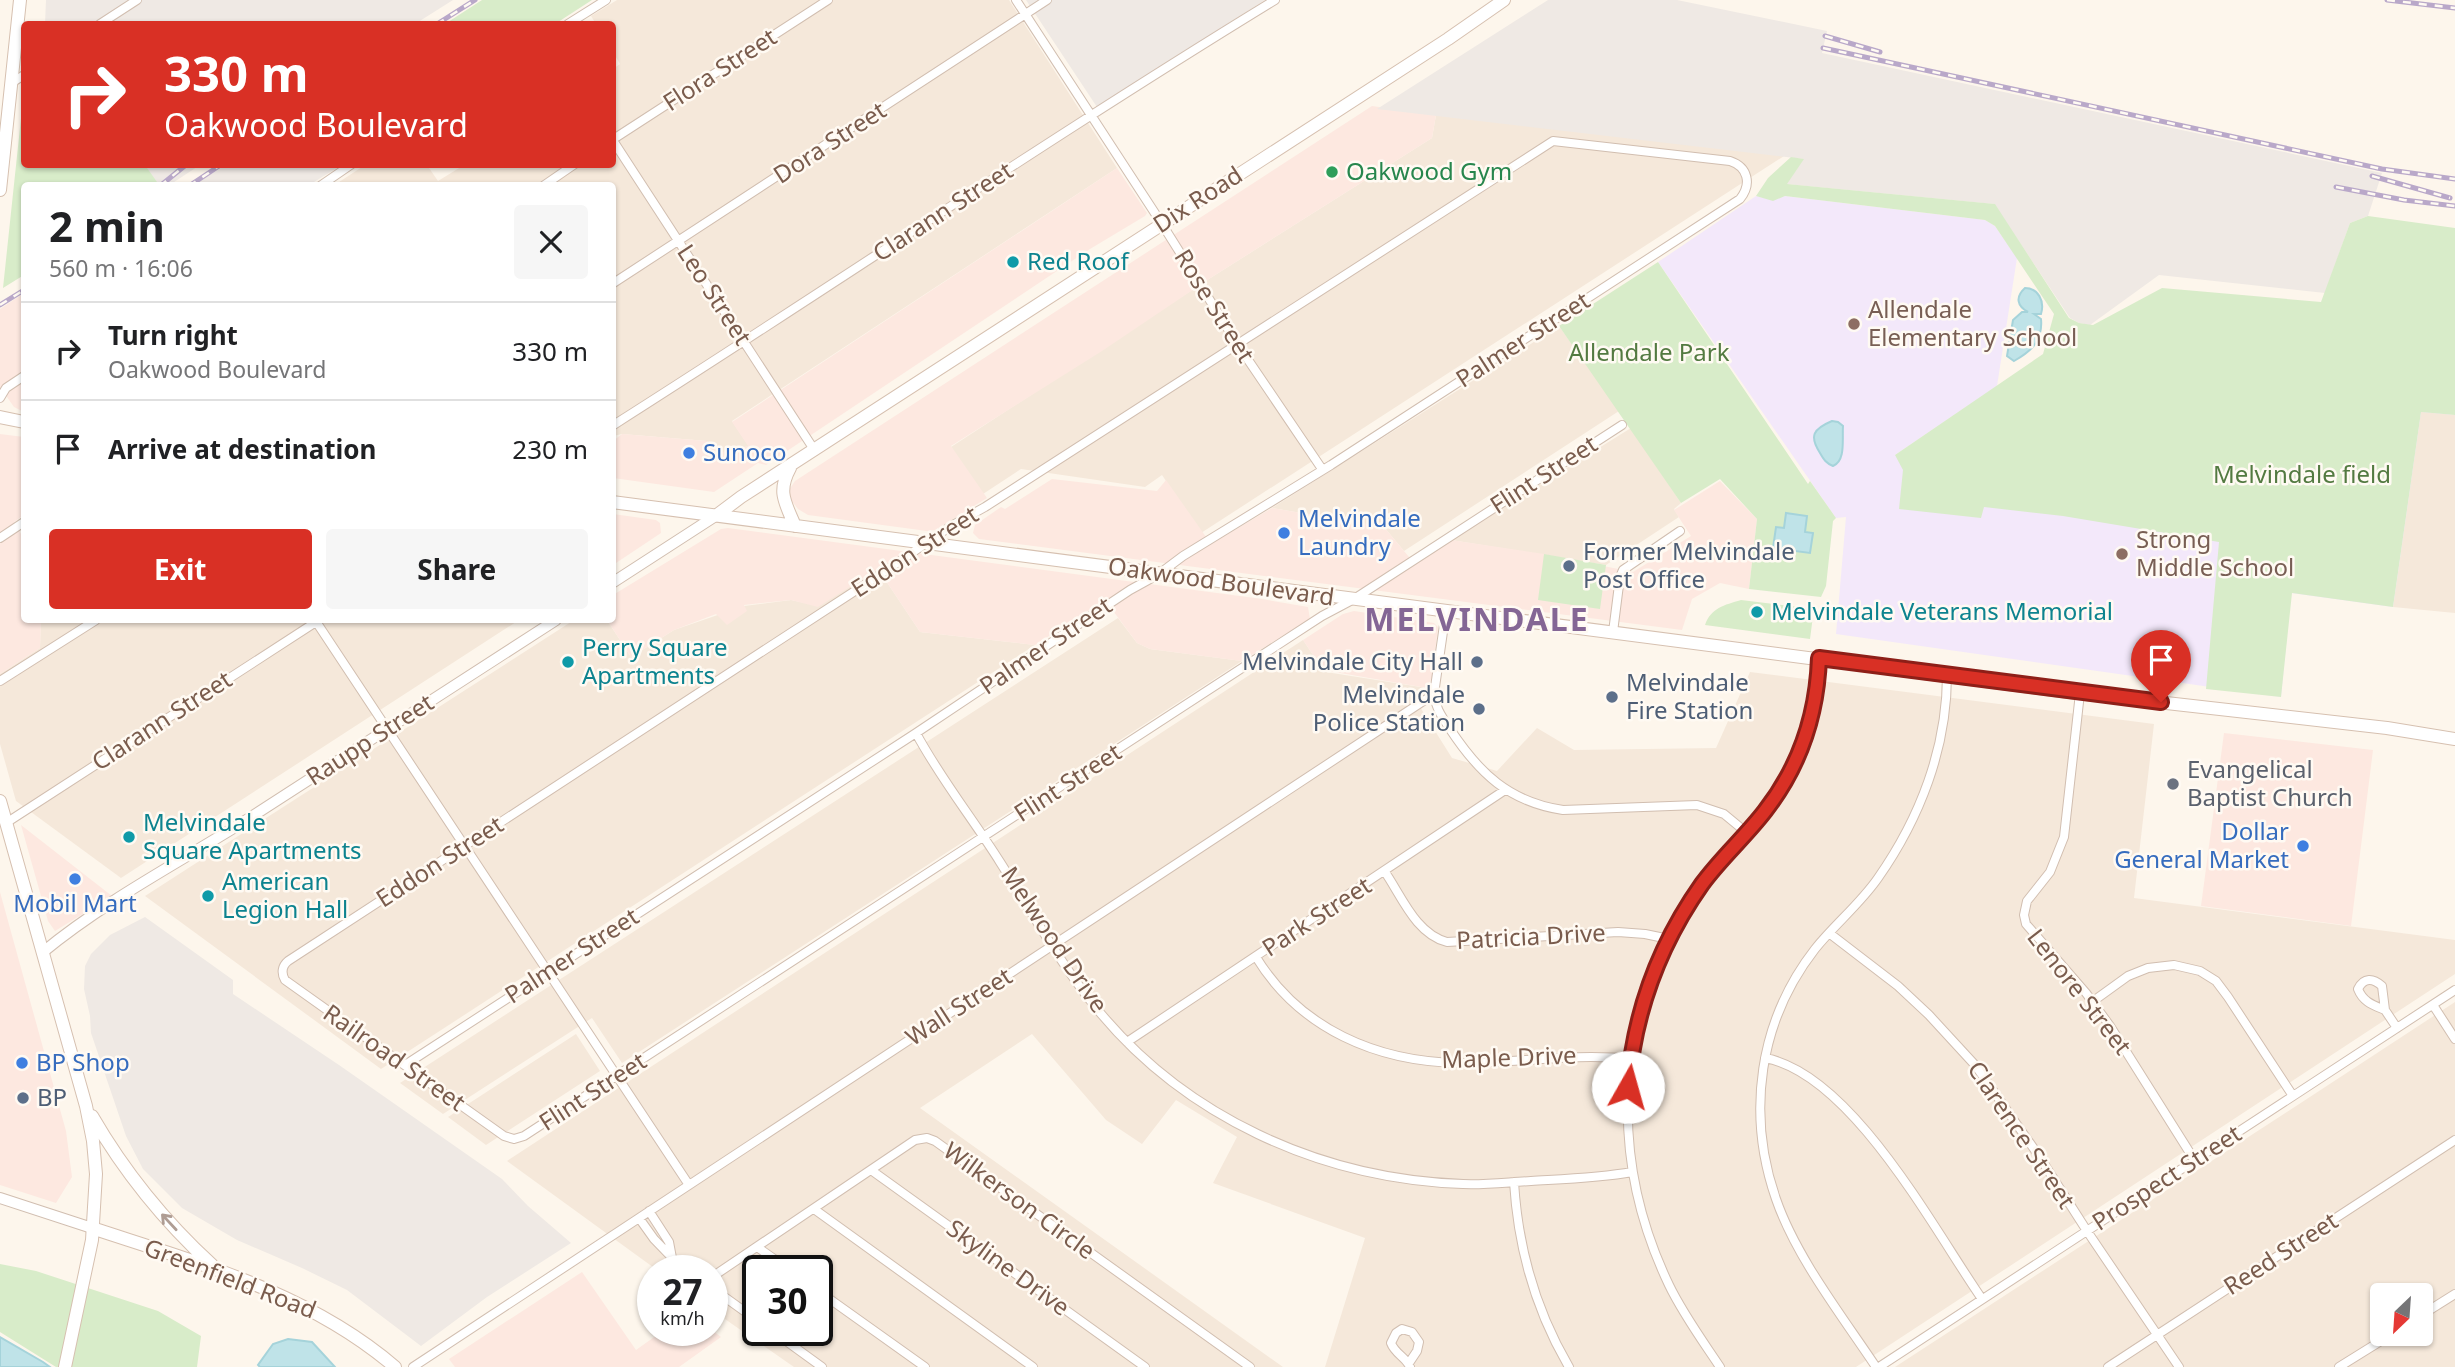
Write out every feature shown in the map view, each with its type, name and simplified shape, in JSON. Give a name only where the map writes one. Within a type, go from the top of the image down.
[{"type":"main road","points":[[0,190],[20,0]]},
{"type":"main road","name":"Dix Road","points":[[717,515],[1504,0]]},
{"type":"main road","points":[[0,417],[21,421]]},
{"type":"main road","points":[[792,464],[782,481],[782,496],[795,526]]},
{"type":"main road","name":"Oakwood Boulevard","points":[[616,502],[1354,600],[2080,693],[2387,728],[2455,739]]},
{"type":"main road","points":[[0,801],[86,1106],[95,1165],[91,1248],[65,1367]]},
{"type":"main road","points":[[86,1106],[137,1186],[190,1245],[218,1270]]},
{"type":"main road","name":"Greenfield Road","points":[[92,1228],[218,1270],[318,1313],[348,1330],[395,1367]]},
{"type":"street","points":[[105,21],[137,0]]},
{"type":"street","points":[[573,21],[606,0]]},
{"type":"street","name":"Flora Street","points":[[616,138],[828,0]]},
{"type":"street","name":"Rose Street","points":[[1016,0],[1238,345],[1322,469]]},
{"type":"street","name":"Dora Street","points":[[616,281],[1047,0]]},
{"type":"street","name":"Clarann Street","points":[[616,423],[1090,115],[1275,0]]},
{"type":"street","points":[[0,90],[21,77]]},
{"type":"street","name":"Eddon Street","points":[[283,969],[288,961],[951,526],[985,507],[1553,141],[1730,160],[1740,166],[1747,177]]},
{"type":"street","name":"Leo Street","points":[[616,145],[815,451]]},
{"type":"street","points":[[326,182],[346,168]]},
{"type":"street","points":[[549,182],[569,168]]},
{"type":"street","name":"Palmer Street","points":[[405,1065],[916,733],[1130,590],[1159,574],[1182,556],[1322,469],[1740,199],[1746,190],[1747,177]]},
{"type":"street","points":[[0,398],[6,388],[21,378]]},
{"type":"street","name":"Flint Street","points":[[514,1139],[524,1136],[1312,623],[1354,600],[1622,425]]},
{"type":"street","points":[[616,580],[717,515]]},
{"type":"street","points":[[0,538],[21,524]]},
{"type":"street","points":[[1613,632],[1623,570],[1680,531]]},
{"type":"street","points":[[1446,611],[1434,694],[1437,708],[1466,754],[1505,790],[1533,804],[1563,810],[1698,805],[1724,814],[1746,833]]},
{"type":"street","points":[[0,681],[91,623]]},
{"type":"street","name":"Clarann Street","points":[[6,823],[312,623]]},
{"type":"street","points":[[319,623],[386,729],[689,1185]]},
{"type":"street","name":"Raupp Street","points":[[43,952],[63,935],[124,895],[246,820],[551,623]]},
{"type":"street","points":[[1720,1367],[1670,1287],[1647,1230],[1632,1172],[1627,1113],[1631,1059],[1646,991],[1662,950],[1703,884],[1778,793],[1800,752],[1815,705],[1819,658]]},
{"type":"street","points":[[1877,1367],[1800,1252],[1776,1201],[1762,1150],[1759,1091],[1775,1022],[1787,994],[1805,962],[1878,878],[1913,817],[1927,786],[1939,746],[1947,698],[1947,675]]},
{"type":"street","name":"Lenore Street","points":[[2080,693],[2064,837],[2050,872],[2027,901],[2024,915],[2031,932],[2110,1026],[2195,1161]]},
{"type":"street","name":"Wall Street","points":[[413,1367],[1434,694]]},
{"type":"street","name":"Melwood Drive","points":[[916,733],[1052,945],[1094,1005],[1127,1042],[1165,1077],[1205,1106],[1250,1131],[1300,1153],[1351,1168],[1408,1179],[1463,1184],[1589,1178],[1632,1172]]},
{"type":"street","name":"Park Street","points":[[1127,1042],[1505,790]]},
{"type":"street","name":"Patricia Drive","points":[[1385,872],[1422,928],[1431,936],[1447,942],[1618,932],[1669,939]]},
{"type":"street","name":"Clarence Street","points":[[1829,933],[1898,986],[1959,1046],[1993,1088],[2179,1367]]},
{"type":"street","name":"Maple Drive","points":[[1256,957],[1277,988],[1307,1016],[1342,1036],[1387,1052],[1422,1060],[1458,1063],[1579,1056],[1631,1059]]},
{"type":"street","points":[[2092,1002],[2129,976],[2148,968],[2174,965],[2200,971],[2216,981],[2293,1096]]},
{"type":"street","name":"Railroad Street","points":[[283,969],[285,980],[504,1136],[514,1139]]},
{"type":"street","name":"Prospect Street","points":[[1877,1367],[2455,990]]},
{"type":"street","points":[[2433,1004],[2455,1039]]},
{"type":"street","points":[[2385,1010],[2397,1028]]},
{"type":"street","points":[[1765,1058],[1805,1075],[1868,1133],[1896,1168],[1982,1299]]},
{"type":"street","name":"Wilkerson Circle","points":[[728,1266],[915,1140],[927,1138],[935,1141],[1250,1367]]},
{"type":"street","name":"Reed Street","points":[[2108,1367],[2455,1140]]},
{"type":"street","name":"Skyline Drive","points":[[871,1170],[1146,1367]]},
{"type":"street","points":[[1514,1182],[1521,1241],[1530,1280],[1545,1320],[1569,1367]]},
{"type":"street","points":[[0,1198],[92,1228]]},
{"type":"street","points":[[814,1209],[1033,1367]]},
{"type":"street","points":[[649,1212],[669,1242],[671,1255]]},
{"type":"street","points":[[639,1218],[669,1255]]},
{"type":"street","points":[[757,1247],[768,1255]]},
{"type":"street","points":[[2433,1308],[2455,1294]]},
{"type":"street","points":[[833,1301],[925,1367]]},
{"type":"street","points":[[793,1346],[822,1367]]},
{"type":"street","points":[[2339,1367],[2373,1346]]},
{"type":"shaded area","points":[[46,0],[453,0],[420,21],[45,21]]},
{"type":"shaded area","points":[[617,0],[1009,0],[1117,168],[732,421],[749,446],[719,453],[707,441],[616,435],[616,182],[339,182],[360,168],[429,168],[438,181],[459,168],[616,168],[616,67],[620,64],[616,57],[616,21],[594,21],[591,16]]},
{"type":"shaded area","points":[[1026,0],[1265,0],[1097,107]]},
{"type":"shaded area","points":[[1548,0],[1677,0],[1827,31],[1822,53],[2382,173],[2368,216],[2350,223],[2325,293],[2159,275],[2090,325],[2079,323],[2070,318],[1994,204],[1786,184],[1803,159],[1377,109]]},
{"type":"shaded area","points":[[1372,106],[1436,115],[1432,138],[951,446],[987,498],[935,530],[927,531],[808,515],[798,509],[791,500],[789,490],[795,481]]},
{"type":"shaded area","points":[[1436,115],[1784,156],[1201,533],[1162,475],[1145,487],[1021,469],[983,494],[951,447],[1432,138]]},
{"type":"shaded area","points":[[147,168],[195,168],[174,182],[156,182]]},
{"type":"shaded area","points":[[221,168],[337,168],[314,182],[198,182]]},
{"type":"shaded area","points":[[1117,168],[1147,213],[766,465],[758,463],[714,492],[616,478],[616,439],[622,434],[707,441],[719,453],[748,446],[732,422]]},
{"type":"shaded area","name":"Strong Middle School","points":[[1756,196],[1773,200],[1785,196],[1985,220],[1995,226],[2017,258],[1997,386],[1895,455],[2146,367],[2455,415],[2421,412],[2393,607],[2291,593],[2281,697],[1836,634],[1846,517],[1836,518],[1658,262]]},
{"type":"shaded area","points":[[21,295],[21,410],[14,407],[0,387],[0,309]]},
{"type":"shaded area","points":[[1559,326],[1619,411],[1404,551],[1384,527],[1272,508]]},
{"type":"shaded area","points":[[2421,411],[2455,415],[2455,613],[2393,607]]},
{"type":"shaded area","points":[[1631,428],[1681,503],[1674,509],[1679,517],[1606,565],[1451,540]]},
{"type":"shaded area","points":[[0,434],[21,437],[21,517],[14,522],[21,534],[21,623],[41,623],[40,648],[0,674]]},
{"type":"shaded area","points":[[1052,479],[1157,491],[1166,480],[1211,544],[1272,508],[1384,527],[1414,563],[1451,540],[1544,554],[1633,572],[1691,536],[1674,510],[1720,481],[1757,519],[1749,589],[1720,583],[1692,599],[1682,630],[979,539],[973,533],[975,525],[1001,507],[1005,509]]},
{"type":"shaded area","points":[[616,514],[656,520],[660,523],[661,533],[616,563]]},
{"type":"shaded area","points":[[721,529],[1262,599],[1308,607],[1310,619],[1242,661],[1150,649],[1137,643],[1105,600],[1035,645],[920,632],[878,569],[818,607],[791,600],[744,605],[747,611],[727,625],[716,614],[674,630],[631,657],[609,623],[616,623],[616,593]]},
{"type":"shaded area","points":[[878,569],[920,632],[1035,645],[381,1069],[145,896],[569,623],[609,623],[631,657],[674,630],[744,606],[791,600],[818,606]]},
{"type":"shaded area","points":[[1354,611],[1434,623],[1438,627],[1432,677],[1427,688],[1323,670],[1303,640],[1343,614]]},
{"type":"shaded area","points":[[1118,618],[1137,643],[1150,649],[1242,661],[622,1063],[592,1018],[443,1114],[400,1083]]},
{"type":"shaded area","points":[[41,623],[514,623],[121,878],[16,801],[0,744],[0,674],[40,648]]},
{"type":"shaded area","points":[[1303,640],[1326,672],[1427,688],[1415,699],[1452,758],[1497,771],[1537,728],[1574,750],[1716,748],[1750,672],[2154,724],[2134,898],[2455,940],[2455,974],[1856,1367],[1325,1367],[1365,1238],[1213,1183],[1237,1137],[1176,1100],[1142,1144],[1106,1120],[1032,1034],[920,1108],[1283,1367],[794,1367],[764,1346],[833,1346],[833,1255],[742,1255],[742,1331],[728,1321],[728,1255],[637,1255],[507,1161]]},
{"type":"shaded area","points":[[2224,733],[2373,750],[2351,926],[2201,906]]},
{"type":"shaded area","points":[[21,825],[112,896],[55,931],[48,921]]},
{"type":"shaded area","points":[[0,892],[66,1131],[72,1177],[56,1203],[0,1185]]},
{"type":"shaded area","points":[[145,917],[233,980],[233,994],[502,1179],[528,1206],[571,1243],[487,1297],[421,1346],[347,1290],[237,1240],[182,1208],[143,1169],[126,1136],[91,1033],[84,989],[85,966],[91,954],[110,935]]},
{"type":"shaded area","points":[[2455,1002],[2455,1367],[1895,1367]]},
{"type":"shaded area","points":[[576,1034],[600,1071],[486,1145],[448,1117]]},
{"type":"shaded area","points":[[582,1272],[636,1350],[642,1346],[708,1346],[679,1367],[455,1367],[449,1359]]},
{"type":"green space","points":[[482,0],[592,0],[560,21],[450,21]]},
{"type":"green space","points":[[21,118],[21,168],[147,168],[157,182],[21,182],[21,277],[3,288]]},
{"type":"green space","name":"Strong Middle School","points":[[1791,157],[1804,159],[1787,184],[1995,204],[2069,318],[2093,325],[2162,288],[2321,302],[2350,223],[2368,216],[2455,228],[2455,415],[2421,412],[2393,607],[2292,593],[2281,697],[2206,689],[2219,542],[2063,516],[1984,507],[1981,518],[1899,509],[1903,470],[1895,455],[2043,354],[2054,314],[1995,226],[1985,220],[1785,196],[1773,201],[1756,196],[1768,178]]},
{"type":"green space","name":"Allendale Park","points":[[1658,262],[1808,484],[1810,481],[1836,518],[1833,521],[1826,586],[1821,597],[1749,589],[1757,519],[1720,479],[1681,503],[1559,326]]},
{"type":"green space","points":[[1544,554],[1606,565],[1600,609],[1538,600]]},
{"type":"green space","points":[[1741,600],[1806,608],[1813,616],[1810,639],[1705,625],[1715,611]]},
{"type":"green space","points":[[0,1264],[36,1271],[158,1311],[201,1336],[197,1367],[56,1367],[0,1332]]},
{"type":"water","points":[[2025,288],[2034,290],[2041,300],[2041,314],[2034,314],[2041,319],[2040,333],[2035,344],[2014,361],[2007,356],[2013,320],[2022,312],[2028,312],[2021,307],[2019,301]]},
{"type":"water","points":[[1832,421],[1843,426],[1842,455],[1833,466],[1823,458],[1814,438],[1817,430]]},
{"type":"water","points":[[1786,513],[1807,516],[1805,532],[1813,533],[1810,553],[1773,548],[1776,527],[1784,528]]},
{"type":"water","points":[[0,1337],[43,1362],[50,1367],[0,1367]]},
{"type":"water","points":[[288,1339],[312,1342],[335,1367],[258,1365],[273,1344]]},
{"type":"railway","points":[[442,21],[475,0]]},
{"type":"railway","points":[[2387,0],[2455,8]]},
{"type":"railway","points":[[1825,36],[1880,52]]},
{"type":"railway","points":[[1823,48],[2382,169],[2455,179]]},
{"type":"railway","points":[[165,182],[182,168]]},
{"type":"railway","points":[[195,182],[216,168]]},
{"type":"railway","points":[[2372,176],[2450,198]]},
{"type":"railway","points":[[2336,187],[2404,200],[2455,206]]},
{"type":"railway","points":[[0,305],[21,292]]},
{"type":"place","name":"Oakwood Gym","points":[[1332,172]]},
{"type":"place","name":"Red Roof","points":[[1013,262]]},
{"type":"place","name":"Allendale Elementary School","points":[[1854,324]]},
{"type":"place","name":"Sunoco","points":[[689,453]]},
{"type":"place","name":"Melvindale Laundry","points":[[1284,533]]},
{"type":"place","name":"Strong Middle School","points":[[2122,554]]},
{"type":"place","name":"Former Melvindale Post Office","points":[[1569,566]]},
{"type":"place","name":"Melvindale Veterans Memorial","points":[[1757,612]]},
{"type":"place","name":"Perry Square Apartments","points":[[568,662]]},
{"type":"place","name":"Melvindale City Hall","points":[[1477,662]]},
{"type":"place","name":"Melvindale Fire Station","points":[[1612,697]]},
{"type":"place","name":"Melvindale Police Station","points":[[1479,709]]},
{"type":"place","name":"Evangelical Baptist Church","points":[[2173,784]]},
{"type":"place","name":"Melvindale Square Apartments","points":[[129,837]]},
{"type":"place","name":"Dollar General Market","points":[[2303,846]]},
{"type":"place","name":"Mobil Mart","points":[[75,879]]},
{"type":"place","name":"American Legion Hall","points":[[208,896]]},
{"type":"place","name":"BP Shop","points":[[22,1063]]},
{"type":"place","name":"BP","points":[[23,1098]]},
{"type":"district","name":"MELVINDALE","points":[[1477,620]]},
{"type":"route","points":[[1628,1087],[1637,1023],[1648,984],[1662,950],[1703,884],[1765,811],[1790,772],[1800,752],[1815,705],[1819,658],[2161,702]]},
{"type":"park label","name":"Melvindale field","points":[[2302,475]]}]
